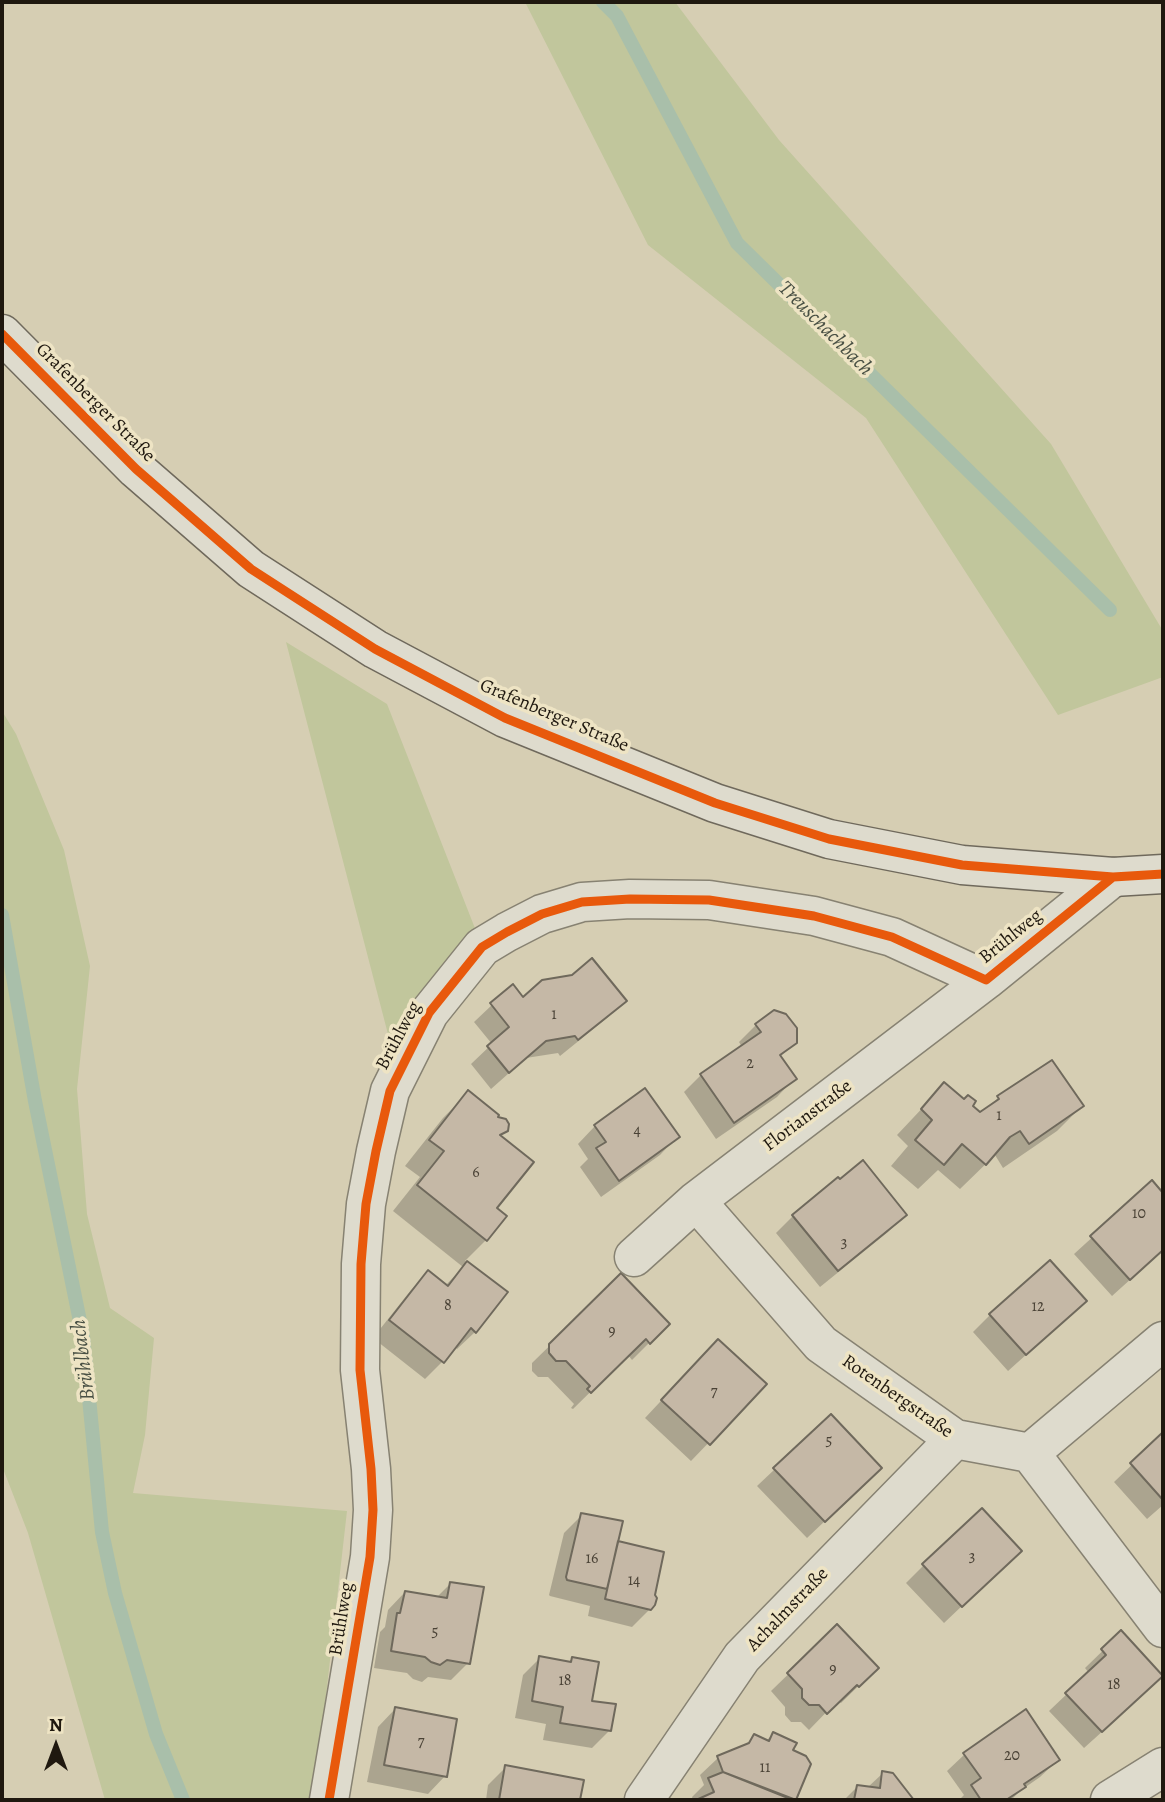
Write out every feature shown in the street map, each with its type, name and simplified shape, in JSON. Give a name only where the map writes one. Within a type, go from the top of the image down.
[{"type":"street","name":"Grafenberger Straße","points":[[2,334],[136,469],[251,569],[375,649],[505,718],[715,803],[829,839],[962,865],[1113,877],[1163,874]]},
{"type":"street","name":"Brühlweg","points":[[329,1800],[370,1557],[373,1510],[360,1370],[361,1265],[366,1204],[390,1091],[429,1013],[482,947],[542,914],[582,902],[629,899],[709,900],[814,916],[892,937],[986,980],[1113,877]]},
{"type":"street","name":"Florianstraße","points":[[634,1257],[696,1201],[986,980]]},
{"type":"street","name":"Rotenbergstraße","points":[[696,1201],[821,1344],[955,1438],[1030,1453]]},
{"type":"street","points":[[1163,1341],[1030,1453],[1163,1628]]},
{"type":"street","name":"Achalmstraße","points":[[644,1800],[742,1657],[955,1438]]},
{"type":"street","points":[[1110,1800],[1163,1766]]},
{"type":"green space","points":[[525,2],[675,2],[779,140],[1051,444],[1163,631],[1163,677],[1058,715],[866,418],[648,245]]},
{"type":"green space","points":[[286,642],[387,704],[478,936],[426,986],[389,1038]]},
{"type":"green space","points":[[2,711],[16,734],[64,850],[90,966],[77,1089],[87,1214],[110,1308],[154,1338],[145,1435],[133,1493],[347,1511],[320,1748],[310,1800],[105,1800],[28,1533],[2,1466]]},
{"type":"building","points":[[592,958],[627,1001],[578,1040],[575,1036],[546,1041],[509,1073],[487,1046],[509,1027],[490,1003],[513,984],[523,997],[542,980],[572,975]]},
{"type":"building","points":[[774,1010],[786,1014],[797,1028],[797,1043],[780,1055],[797,1079],[734,1123],[700,1074],[761,1032],[755,1024]]},
{"type":"building","points":[[1052,1060],[1084,1106],[1029,1144],[1020,1131],[1010,1137],[986,1165],[962,1144],[944,1165],[915,1140],[932,1120],[921,1109],[944,1082],[964,1099],[968,1095],[976,1101],[973,1106],[980,1112],[999,1099],[997,1096]]},
{"type":"building","points":[[645,1088],[680,1137],[619,1181],[596,1148],[606,1142],[594,1125]]},
{"type":"building","points":[[468,1090],[499,1115],[498,1117],[506,1119],[509,1124],[508,1131],[500,1135],[534,1162],[497,1208],[507,1216],[487,1241],[417,1185],[444,1151],[429,1140]]},
{"type":"building","points":[[863,1160],[907,1215],[838,1271],[792,1215]]},
{"type":"building","points":[[1152,1180],[1163,1193],[1163,1250],[1130,1280],[1090,1236]]},
{"type":"building","points":[[1050,1260],[1087,1301],[1026,1355],[989,1314]]},
{"type":"building","points":[[467,1261],[508,1292],[476,1333],[471,1328],[444,1363],[389,1320],[428,1270],[448,1286]]},
{"type":"building","points":[[621,1273],[670,1324],[650,1344],[646,1339],[591,1393],[587,1389],[590,1386],[566,1361],[556,1361],[549,1353],[549,1344]]},
{"type":"building","points":[[718,1339],[767,1384],[710,1445],[661,1400]]},
{"type":"building","points":[[831,1414],[882,1468],[825,1522],[773,1468]]},
{"type":"building","points":[[1163,1432],[1163,1500],[1130,1463]]},
{"type":"building","points":[[982,1508],[1022,1551],[962,1607],[922,1564]]},
{"type":"building","points":[[581,1513],[623,1521],[607,1589],[567,1580]]},
{"type":"building","points":[[618,1541],[664,1552],[655,1595],[657,1598],[651,1610],[605,1599]]},
{"type":"building","points":[[450,1582],[484,1587],[470,1664],[447,1660],[440,1665],[425,1657],[391,1651],[397,1613],[400,1613],[405,1591],[447,1598]]},
{"type":"building","points":[[837,1624],[879,1668],[827,1714],[819,1705],[809,1705],[802,1698],[802,1689],[787,1673]]},
{"type":"building","points":[[1121,1630],[1163,1676],[1102,1732],[1065,1693],[1106,1655],[1101,1649]]},
{"type":"building","points":[[539,1656],[571,1662],[572,1657],[599,1662],[592,1701],[616,1704],[611,1731],[560,1723],[563,1707],[532,1701]]},
{"type":"building","points":[[395,1707],[457,1719],[447,1777],[384,1765]]},
{"type":"building","points":[[1026,1709],[1060,1760],[1024,1784],[1026,1787],[1006,1800],[981,1800],[971,1785],[981,1778],[963,1753]]},
{"type":"building","points":[[773,1732],[797,1743],[793,1750],[806,1756],[811,1764],[796,1800],[723,1772],[717,1756],[749,1743],[754,1734],[769,1741]]},
{"type":"building","points":[[505,1765],[584,1780],[580,1800],[499,1800]]},
{"type":"building","points":[[882,1771],[893,1773],[914,1800],[854,1800],[857,1785],[880,1788]]},
{"type":"building","points":[[723,1772],[793,1800],[696,1800],[714,1792],[708,1778]]},
{"type":"waterway","name":"Treuschachbach","points":[[603,2],[617,16],[737,243],[1110,610]]},
{"type":"waterway","name":"Brühlbach","points":[[2,915],[35,1101],[83,1336],[102,1532],[115,1593],[156,1734],[183,1800]]},
{"type":"cycle path","points":[[2,334],[136,469],[251,569],[375,649],[505,718],[715,803],[829,839],[962,865],[1113,877],[1163,874]]},
{"type":"cycle path","points":[[329,1800],[370,1557],[373,1510],[360,1370],[361,1264],[366,1204],[390,1091],[429,1013],[482,947],[542,914],[582,902],[630,899],[709,900],[814,916],[892,937],[986,980],[1113,877]]}]
